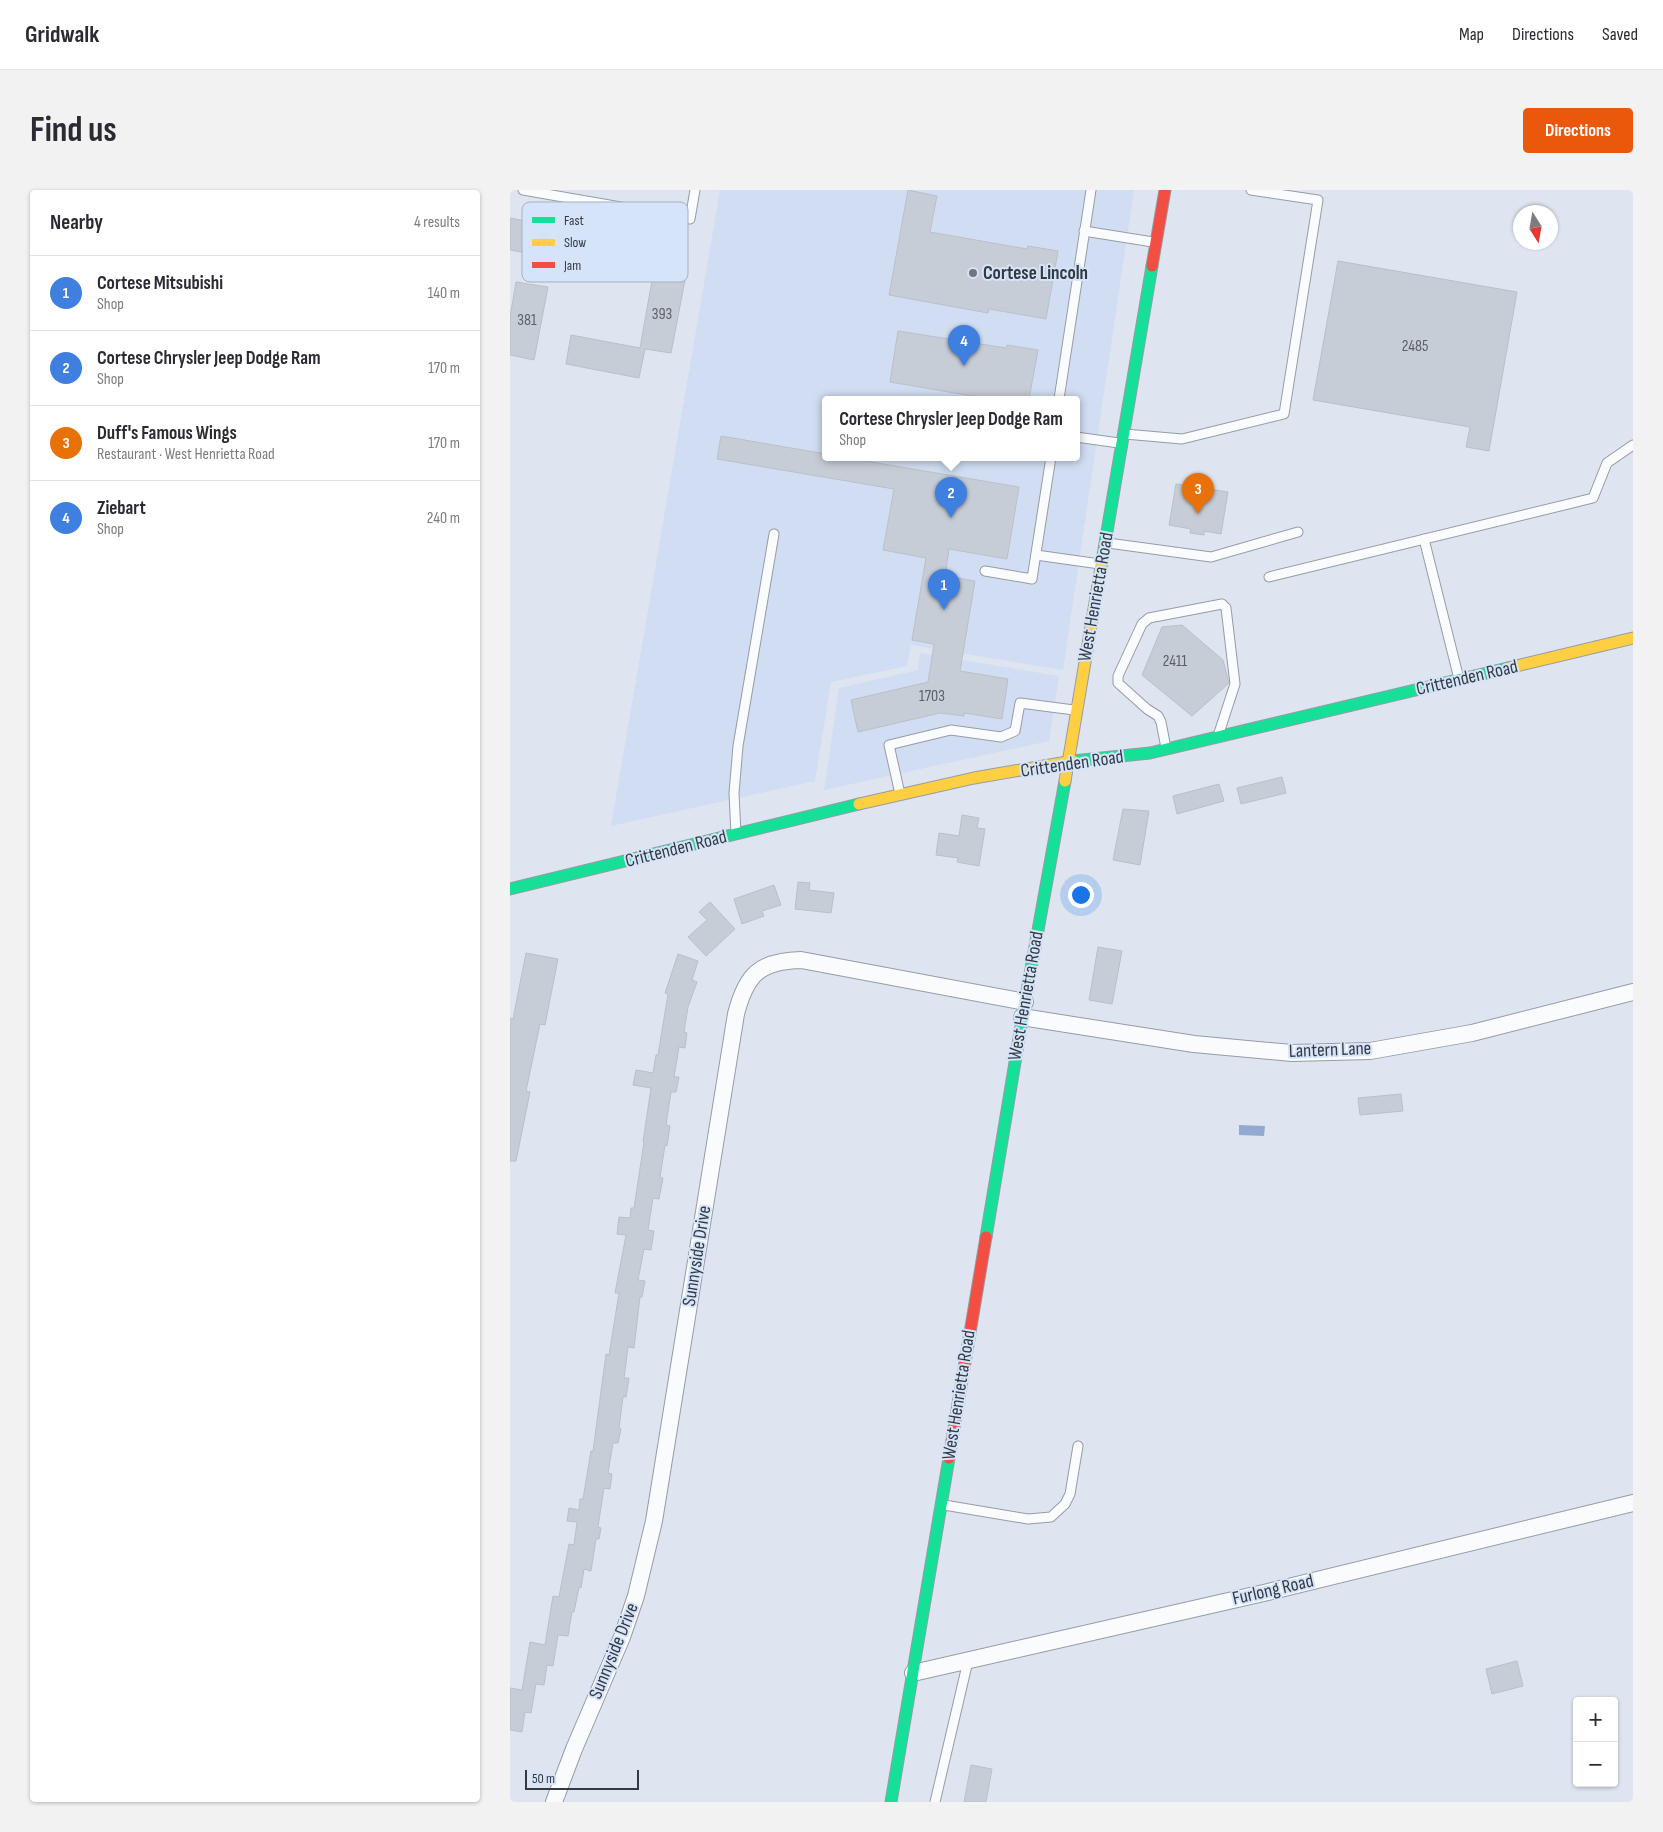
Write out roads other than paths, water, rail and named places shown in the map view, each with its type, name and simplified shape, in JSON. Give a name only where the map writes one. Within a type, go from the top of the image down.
[{"type":"main road","name":"West Henrietta Road","points":[[891,1802],[1023,1009],[1077,711],[1165,190]]},
{"type":"main road","name":"Crittenden Road","points":[[510,889],[974,778],[1068,762],[1166,750],[1633,638]]},
{"type":"street","name":"Sunnyside Drive","points":[[554,1802],[574,1749],[622,1637],[646,1561],[736,1014],[746,985],[752,977],[769,965],[801,960],[1023,1009]]},
{"type":"street","name":"Lantern Lane","points":[[1023,1009],[1194,1044],[1292,1053],[1370,1051],[1472,1033],[1633,992]]},
{"type":"street","name":"Furlong Road","points":[[913,1674],[1268,1592],[1633,1503]]},
{"type":"lane","points":[[523,190],[592,202]]},
{"type":"lane","points":[[688,219],[690,219],[695,190]]},
{"type":"lane","points":[[1059,396],[1091,190]]},
{"type":"lane","points":[[1080,437],[1182,439],[1284,414],[1318,200],[1250,190]]},
{"type":"lane","points":[[1084,231],[1156,242]]},
{"type":"lane","points":[[1270,577],[1593,498],[1607,463],[1633,445]]},
{"type":"lane","points":[[985,571],[1032,578],[1050,461]]},
{"type":"lane","points":[[1105,542],[1211,557],[1298,532]]},
{"type":"lane","points":[[736,834],[734,793],[738,746],[774,534]]},
{"type":"lane","points":[[1424,539],[1459,680]]},
{"type":"lane","points":[[1036,555],[1102,564]]},
{"type":"lane","points":[[1166,750],[1161,722],[1158,716],[1146,709],[1118,683],[1118,676],[1142,624],[1149,618],[1222,604],[1226,608],[1235,684],[1217,738]]},
{"type":"lane","points":[[900,795],[888,745],[951,730],[1001,737],[1015,732],[1020,702],[1077,711]]},
{"type":"lane","points":[[941,1505],[1028,1519],[1051,1517],[1065,1504],[1070,1494],[1078,1446]]},
{"type":"lane","points":[[935,1802],[968,1661]]},
{"type":"water","points":[[1239,1125],[1265,1126],[1264,1136],[1239,1135]]},
{"type":"place","name":"Cortese Lincoln","points":[[973,273]]},
{"type":"place","name":"Ziebart","points":[[964,366]]},
{"type":"place","name":"Duff's Famous Wings","points":[[1198,514]]},
{"type":"place","name":"Cortese Chrysler Jeep Dodge Ram","points":[[951,518]]},
{"type":"place","name":"Cortese Mitsubishi","points":[[944,610]]}]
